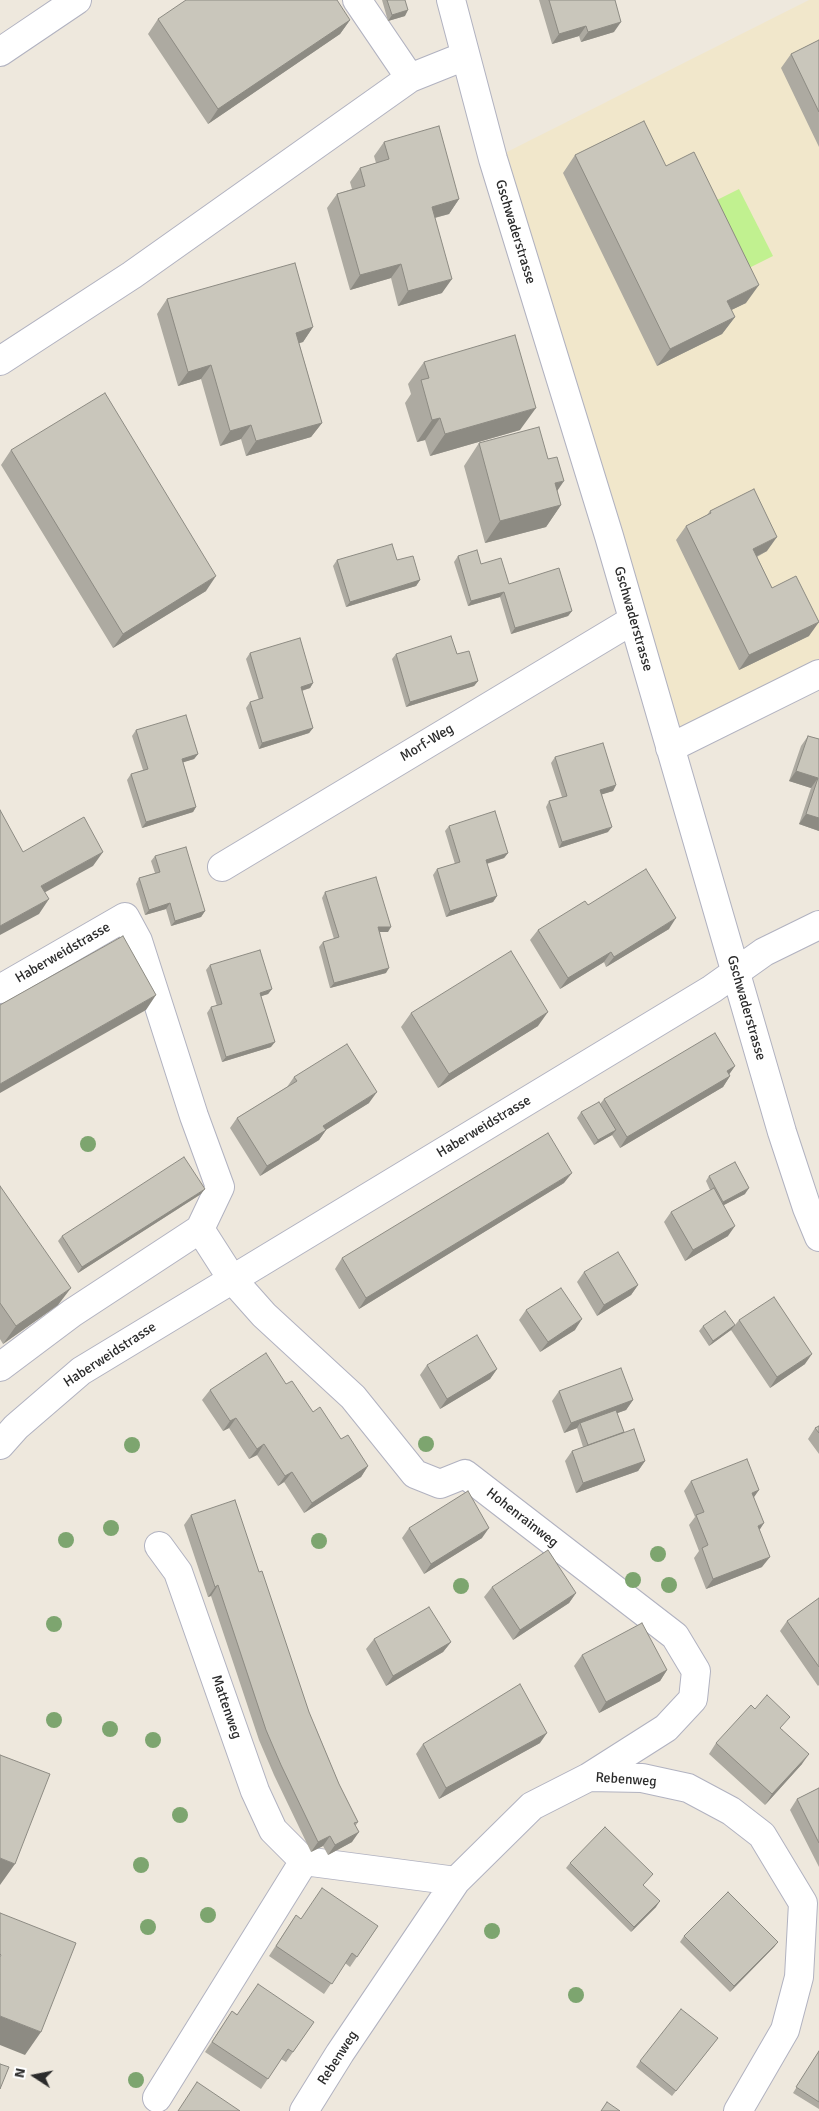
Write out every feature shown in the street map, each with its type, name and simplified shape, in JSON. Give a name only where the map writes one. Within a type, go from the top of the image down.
[{"type":"street","points":[[0,52],[77,0]]},
{"type":"street","points":[[357,0],[410,78]]},
{"type":"street","name":"Gschwaderstrasse","points":[[451,0],[495,168],[609,536],[782,1132],[819,1238]]},
{"type":"street","points":[[0,361],[132,275],[410,78],[465,56]]},
{"type":"street","name":"Morf-Weg","points":[[222,867],[633,620]]},
{"type":"street","points":[[670,748],[819,674]]},
{"type":"street","name":"Haberweidstrasse","points":[[0,989],[125,917],[138,941],[194,1116],[220,1187],[200,1229]]},
{"type":"street","name":"Haberweidstrasse","points":[[0,1445],[16,1426],[81,1371],[712,989],[764,952],[819,925]]},
{"type":"street","points":[[0,1367],[72,1313],[200,1229],[232,1279]]},
{"type":"street","name":"Hohenrainweg","points":[[232,1279],[264,1315],[353,1397],[415,1474],[440,1484],[465,1474],[675,1636],[696,1671],[693,1699],[666,1728],[588,1777]]},
{"type":"street","name":"Mattenweg","points":[[158,1546],[178,1572],[255,1791],[273,1830],[304,1861]]},
{"type":"street","name":"Rebenweg","points":[[304,2111],[340,2053],[456,1881],[532,1806],[588,1777],[642,1778],[688,1788],[731,1811],[762,1835],[803,1903],[799,1977],[785,2030],[738,2111]]},
{"type":"street","points":[[157,2098],[304,1861],[456,1881]]},
{"type":"shaded area","points":[[809,0],[819,0],[819,674],[670,748],[493,159]]},
{"type":"green space","points":[[739,189],[773,256],[741,272],[707,205]]},
{"type":"building","points":[[186,0],[337,0],[350,20],[218,109],[158,19]]},
{"type":"building","points":[[387,0],[405,0],[408,10],[392,15]]},
{"type":"building","points":[[549,0],[615,0],[621,22],[588,32],[586,26],[559,34]]},
{"type":"building","points":[[819,40],[819,112],[791,54]]},
{"type":"building","points":[[644,121],[666,166],[694,152],[759,285],[727,301],[735,317],[670,349],[575,155]]},
{"type":"building","points":[[439,126],[459,199],[432,207],[452,279],[408,291],[401,264],[360,275],[337,194],[365,186],[360,168],[389,159],[384,142]]},
{"type":"building","points":[[295,263],[313,327],[296,333],[322,423],[256,441],[251,425],[230,431],[211,365],[188,372],[167,299]]},
{"type":"building","points":[[515,335],[536,408],[445,434],[440,418],[432,420],[421,380],[429,378],[424,362]]},
{"type":"building","points":[[105,393],[216,576],[123,634],[11,450]]},
{"type":"building","points":[[539,427],[548,459],[557,457],[564,481],[555,483],[561,505],[500,521],[479,443]]},
{"type":"building","points":[[754,489],[777,537],[753,549],[772,588],[796,576],[819,622],[749,655],[686,526],[711,513],[710,511]]},
{"type":"building","points":[[392,544],[397,560],[413,556],[420,580],[350,602],[337,560]]},
{"type":"building","points":[[477,550],[481,564],[501,558],[509,584],[559,568],[572,611],[515,628],[504,592],[471,601],[458,556]]},
{"type":"building","points":[[451,636],[457,654],[469,651],[478,681],[410,702],[396,654]]},
{"type":"building","points":[[300,638],[313,683],[301,687],[313,728],[262,743],[250,702],[263,698],[250,653]]},
{"type":"building","points":[[186,715],[198,754],[182,759],[196,807],[146,822],[131,774],[148,769],[136,730]]},
{"type":"building","points":[[808,736],[819,739],[819,818],[806,814],[818,778],[796,771]]},
{"type":"building","points":[[603,743],[616,785],[600,790],[612,827],[562,842],[549,801],[567,796],[555,757]]},
{"type":"building","points":[[0,810],[23,852],[84,817],[103,852],[41,886],[49,899],[0,926]]},
{"type":"building","points":[[495,811],[508,853],[486,860],[497,896],[450,911],[437,869],[460,862],[449,826]]},
{"type":"building","points":[[186,847],[205,911],[175,921],[170,903],[149,910],[139,878],[160,872],[155,856]]},
{"type":"building","points":[[646,869],[676,918],[614,957],[611,952],[568,978],[538,930],[585,901],[588,905]]},
{"type":"building","points":[[376,877],[391,927],[378,927],[389,968],[334,983],[323,942],[339,937],[325,892]]},
{"type":"building","points":[[123,936],[156,995],[0,1084],[0,1005]]},
{"type":"building","points":[[260,950],[272,989],[260,993],[275,1042],[226,1057],[211,1007],[222,1004],[210,965]]},
{"type":"building","points":[[511,951],[548,1012],[449,1074],[411,1013]]},
{"type":"building","points":[[715,1033],[735,1066],[727,1071],[730,1076],[627,1137],[604,1099]]},
{"type":"building","points":[[347,1044],[377,1092],[323,1126],[326,1130],[267,1166],[237,1118],[297,1081],[294,1077]]},
{"type":"building","points":[[599,1102],[616,1130],[598,1140],[581,1112]]},
{"type":"building","points":[[548,1133],[572,1173],[366,1298],[342,1258]]},
{"type":"building","points":[[184,1157],[205,1189],[82,1267],[62,1236]]},
{"type":"building","points":[[735,1162],[749,1188],[723,1202],[709,1176]]},
{"type":"building","points":[[0,1186],[71,1288],[16,1326],[0,1303]]},
{"type":"building","points":[[714,1188],[735,1226],[693,1250],[671,1212]]},
{"type":"building","points":[[618,1252],[638,1285],[604,1305],[584,1272]]},
{"type":"building","points":[[561,1288],[582,1319],[548,1342],[526,1310]]},
{"type":"building","points":[[774,1297],[812,1354],[777,1377],[739,1320]]},
{"type":"building","points":[[725,1311],[735,1325],[713,1341],[703,1326]]},
{"type":"building","points":[[477,1335],[497,1369],[447,1399],[427,1365]]},
{"type":"building","points":[[266,1353],[286,1384],[292,1381],[313,1412],[320,1407],[341,1439],[348,1435],[368,1466],[312,1503],[292,1472],[285,1476],[264,1444],[257,1449],[236,1418],[230,1421],[210,1390]]},
{"type":"building","points":[[621,1368],[633,1400],[571,1423],[559,1391]]},
{"type":"building","points":[[616,1410],[624,1432],[588,1445],[580,1423]]},
{"type":"building","points":[[634,1429],[645,1461],[583,1483],[572,1451]]},
{"type":"building","points":[[747,1459],[759,1490],[752,1493],[764,1523],[758,1526],[770,1557],[713,1579],[702,1548],[708,1545],[696,1515],[704,1512],[691,1481]]},
{"type":"building","points":[[468,1491],[489,1528],[431,1564],[409,1528]]},
{"type":"building","points":[[235,1500],[259,1572],[262,1571],[309,1712],[339,1784],[358,1822],[354,1823],[359,1832],[335,1845],[330,1836],[318,1842],[281,1765],[266,1730],[218,1585],[215,1587],[191,1515]]},
{"type":"building","points":[[548,1550],[576,1593],[520,1630],[492,1587]]},
{"type":"building","points":[[819,1598],[819,1667],[787,1621]]},
{"type":"building","points":[[429,1607],[451,1642],[393,1676],[374,1639]]},
{"type":"building","points":[[642,1623],[667,1670],[606,1702],[582,1655]]},
{"type":"building","points":[[520,1684],[547,1733],[446,1788],[423,1744]]},
{"type":"building","points":[[767,1695],[790,1717],[780,1728],[809,1754],[772,1794],[716,1743],[751,1705],[755,1709]]},
{"type":"building","points":[[0,1755],[50,1774],[15,1864],[0,1858]]},
{"type":"building","points":[[819,1788],[819,1843],[797,1799]]},
{"type":"building","points":[[605,1827],[653,1874],[643,1885],[660,1901],[634,1927],[570,1863]]},
{"type":"building","points":[[322,1888],[378,1926],[357,1957],[352,1953],[332,1984],[276,1946],[296,1915],[301,1919]]},
{"type":"building","points":[[728,1892],[778,1942],[734,1986],[684,1936]]},
{"type":"building","points":[[0,1913],[76,1943],[41,2032],[0,2016]]},
{"type":"building","points":[[258,1984],[314,2022],[293,2052],[288,2049],[268,2079],[212,2042],[232,2011],[237,2015]]},
{"type":"building","points":[[681,2009],[718,2038],[676,2091],[640,2061]]},
{"type":"building","points":[[819,2051],[819,2102],[796,2087]]},
{"type":"building","points":[[0,2064],[9,2067],[0,2089]]},
{"type":"building","points":[[197,2082],[240,2111],[178,2111]]},
{"type":"building","points":[[607,2102],[620,2111],[601,2111]]}]
